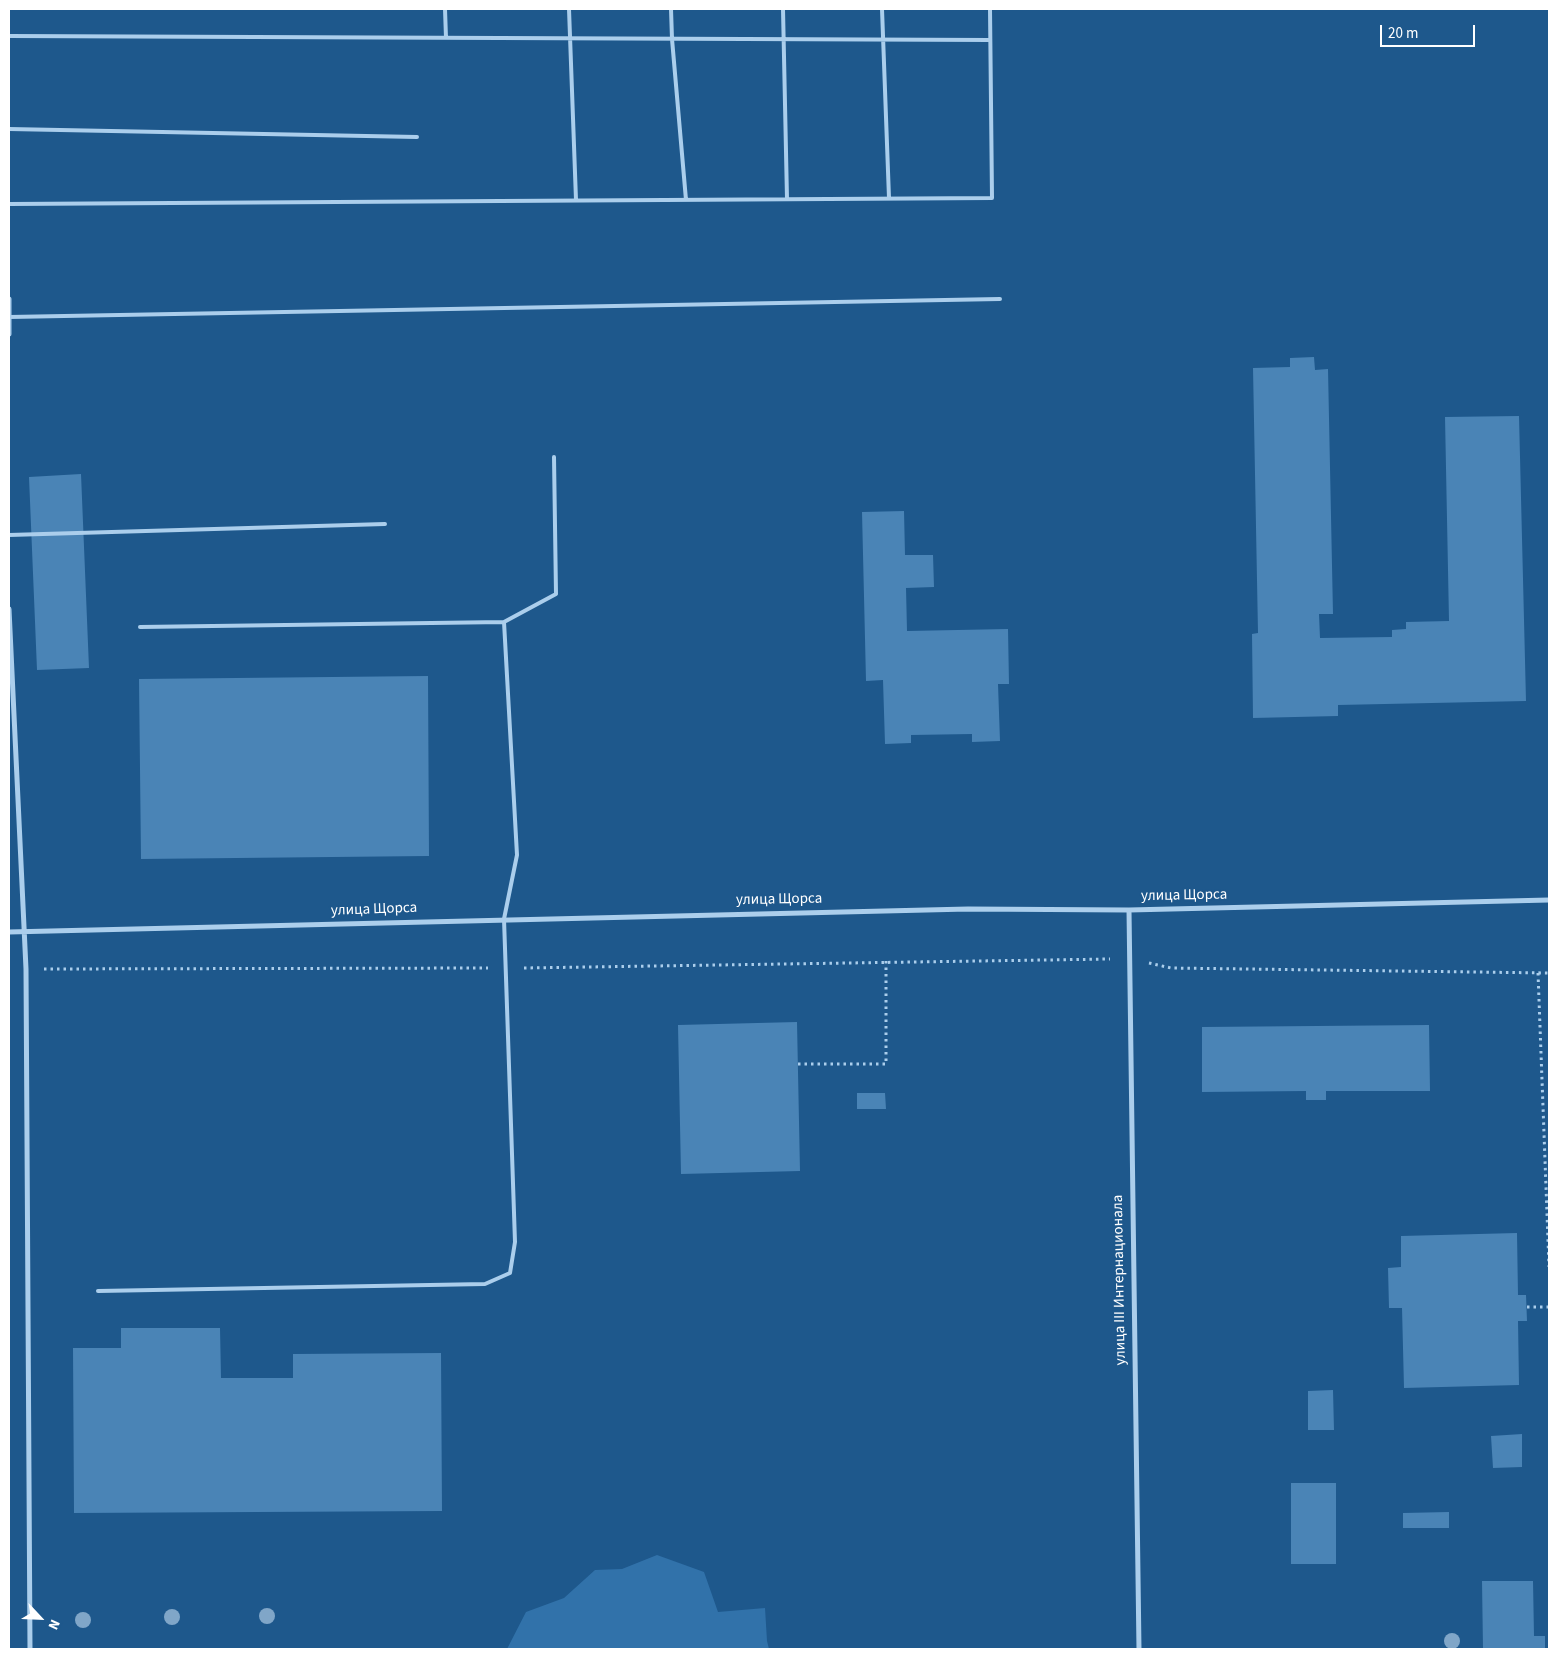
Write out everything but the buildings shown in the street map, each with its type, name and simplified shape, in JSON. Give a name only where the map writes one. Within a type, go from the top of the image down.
[{"type":"street","points":[[9,299],[9,334]]},
{"type":"street","points":[[9,609],[26,969],[30,1649]]},
{"type":"street","name":"улица Щорса","points":[[9,932],[968,909],[1128,910],[1549,900]]},
{"type":"street","name":"улица III Интернационала","points":[[1128,910],[1139,1649]]},
{"type":"lane","points":[[445,9],[446,38]]},
{"type":"lane","points":[[569,9],[576,200]]},
{"type":"lane","points":[[671,9],[686,200]]},
{"type":"lane","points":[[783,9],[787,199]]},
{"type":"lane","points":[[882,9],[889,198]]},
{"type":"lane","points":[[9,204],[992,198],[990,9]]},
{"type":"lane","points":[[9,36],[990,40]]},
{"type":"lane","points":[[9,129],[417,137]]},
{"type":"lane","points":[[9,317],[1000,299]]},
{"type":"lane","points":[[140,627],[504,622],[556,594],[554,457]]},
{"type":"lane","points":[[9,535],[385,524]]},
{"type":"lane","points":[[98,1290],[485,1284],[510,1273],[515,1242],[504,919],[517,855],[504,622]]},
{"type":"path","points":[[26,969],[505,968],[1129,958],[1171,968],[1549,973]]},
{"type":"path","points":[[798,1064],[886,1064],[886,962]]},
{"type":"path","points":[[1538,973],[1549,1267]]},
{"type":"path","points":[[1526,1307],[1549,1307]]},
{"type":"shaded area","points":[[657,1555],[704,1572],[718,1612],[765,1608],[769,1649],[507,1649],[526,1612],[564,1598],[595,1570],[622,1569]]}]
